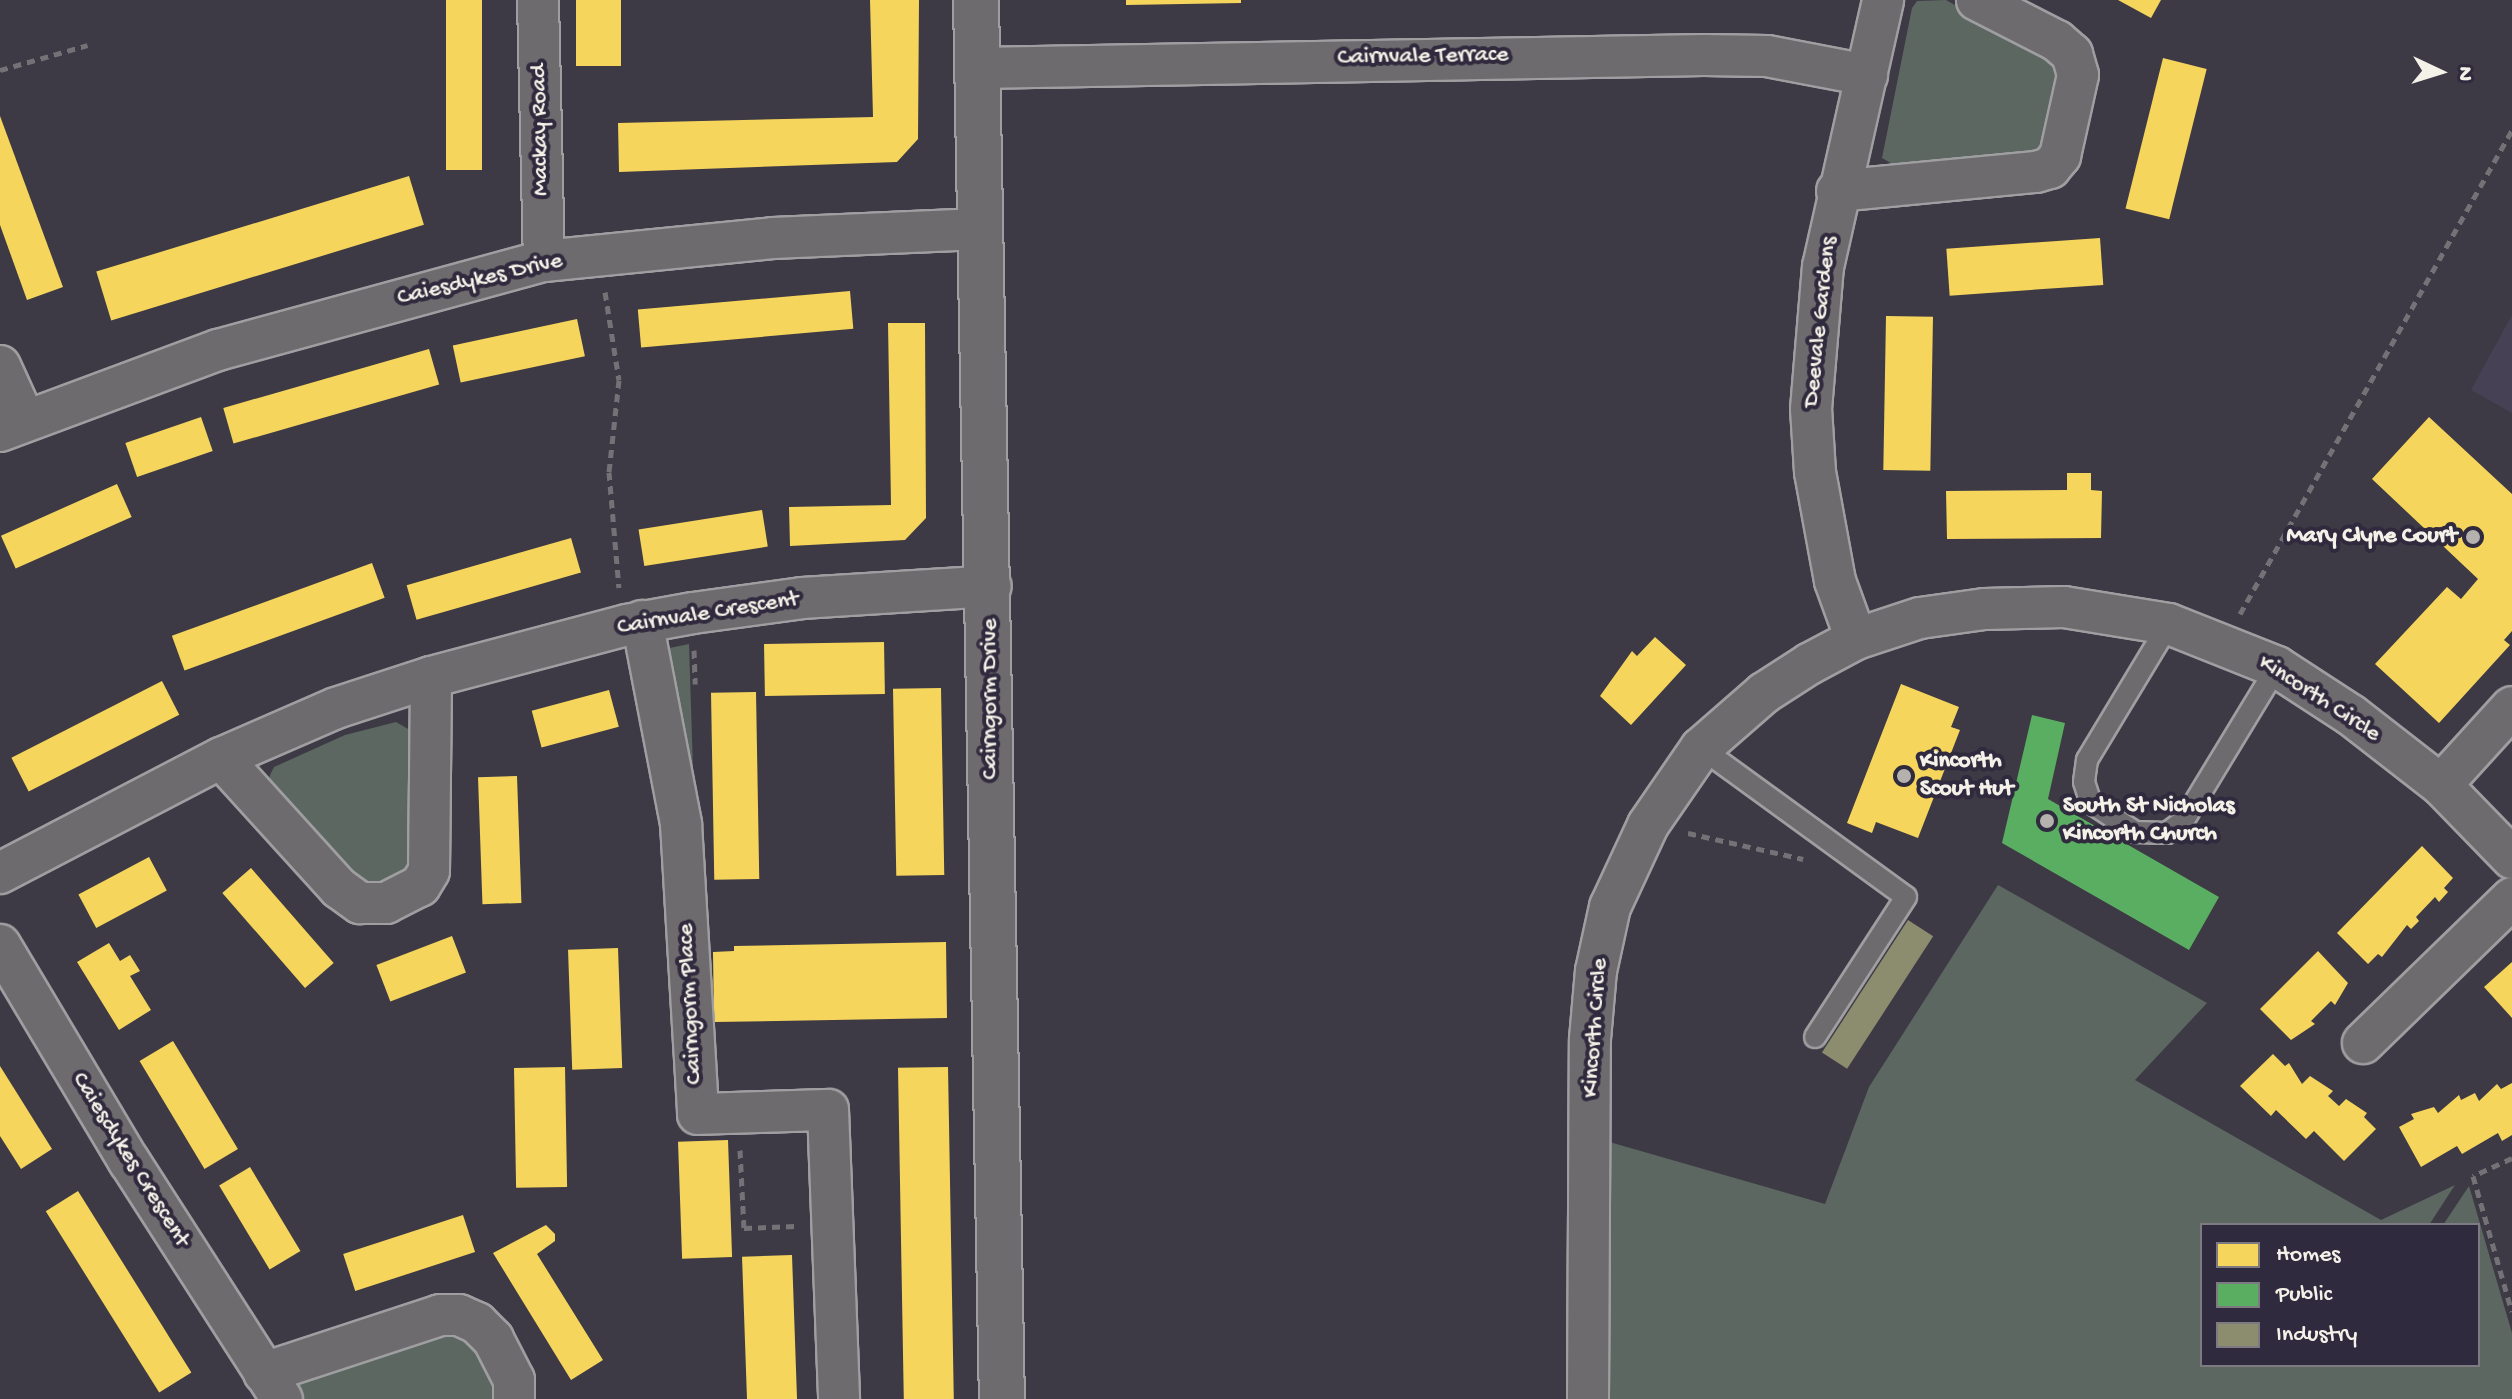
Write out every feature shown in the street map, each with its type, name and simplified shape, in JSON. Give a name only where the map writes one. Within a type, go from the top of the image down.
[{"type":"street","name":"Mackay Road","points":[[538,0],[544,261]]},
{"type":"street","name":"Cairngorm Drive","points":[[976,0],[991,586],[1002,1399]]},
{"type":"street","name":"Deevale Gardens","points":[[1856,639],[1835,581],[1815,472],[1811,409],[1821,282],[1837,191],[1883,0]]},
{"type":"street","points":[[1837,191],[2036,172],[2050,168],[2060,156],[2078,75],[2072,54],[2057,41],[1977,0]]},
{"type":"street","name":"Cairnvale Terrace","points":[[978,68],[1704,55],[1767,56],[1867,75]]},
{"type":"street","name":"Caiesdykes Drive","points":[[12,425],[218,350],[544,261],[773,238],[980,229]]},
{"type":"street","points":[[0,366],[12,425]]},
{"type":"street","name":"Cairnvale Crescent","points":[[0,873],[221,758],[336,708],[431,677],[634,623],[802,598],[991,586]]},
{"type":"street","name":"Kincorth Circle","points":[[1588,1399],[1590,1039],[1596,971],[1610,907],[1648,825],[1701,748],[1764,693],[1856,639],[1920,618],[1984,609],[2064,607],[2169,624],[2224,643],[2277,667],[2351,715],[2441,785],[2512,858]]},
{"type":"street","name":"Cairngorm Place","points":[[634,623],[681,824],[698,1114],[828,1110],[839,1399]]},
{"type":"street","points":[[221,758],[339,888],[360,903],[386,903],[420,886],[429,871],[431,677]]},
{"type":"street","points":[[2441,785],[2512,707]]},
{"type":"street","points":[[2363,1043],[2512,898]]},
{"type":"street","name":"Caiesdykes Crescent","points":[[0,945],[129,1161],[273,1386],[440,1315],[459,1315],[477,1323],[493,1339],[514,1380],[514,1399]]},
{"type":"lane","points":[[2169,624],[2087,760],[2084,782],[2091,803],[2135,832],[2167,833],[2184,820],[2277,667]]},
{"type":"lane","points":[[1701,748],[1906,897],[1815,1037]]},
{"type":"path","points":[[0,70],[88,45]]},
{"type":"path","points":[[2224,643],[2512,130]]},
{"type":"path","points":[[599,256],[619,380],[609,472],[613,557],[634,623]]},
{"type":"path","points":[[1648,825],[1827,864],[1834,845]]},
{"type":"path","points":[[738,1113],[744,1228],[832,1225]]},
{"type":"path","points":[[2512,1158],[2473,1176],[2512,1312]]},
{"type":"shaded area","points":[[1946,0],[2051,60],[2058,85],[2046,142],[2038,154],[1903,170],[1882,158],[1912,8],[1917,1]]},
{"type":"shaded area","points":[[2512,315],[2512,413],[2471,390]]},
{"type":"shaded area","points":[[689,644],[694,801],[660,650]]},
{"type":"shaded area","points":[[396,722],[410,730],[416,822],[412,861],[404,876],[387,885],[373,885],[349,879],[269,784],[270,775],[274,767],[345,735]]},
{"type":"shaded area","points":[[1998,885],[2207,1003],[2135,1080],[2381,1220],[2455,1185],[2430,1223],[2200,1223],[2200,1367],[2480,1367],[2480,1224],[2512,1333],[2512,1399],[1607,1399],[1606,1141],[1825,1204],[1869,1087]]},
{"type":"shaded area","points":[[2469,1186],[2480,1223],[2444,1223]]},
{"type":"shaded area","points":[[459,1315],[514,1399],[282,1399],[264,1373]]},
{"type":"building: Homes","points":[[446,0],[482,0],[482,170],[446,170]]},
{"type":"building: Homes","points":[[576,0],[621,0],[621,66],[576,66]]},
{"type":"building: Homes","points":[[870,0],[919,0],[918,139],[897,162],[619,172],[618,123],[873,117]]},
{"type":"building: Homes","points":[[1126,0],[1241,0],[1241,3],[1126,5]]},
{"type":"building: Homes","points":[[2118,0],[2161,0],[2151,18]]},
{"type":"building: Homes","points":[[2163,58],[2207,69],[2169,219],[2126,208]]},
{"type":"building: Homes","points":[[0,116],[63,287],[27,300],[0,225]]},
{"type":"building: Homes","points":[[409,176],[424,225],[111,320],[96,272]]},
{"type":"building: Homes","points":[[2100,238],[2103,285],[1950,296],[1946,249]]},
{"type":"building: Homes","points":[[850,291],[853,329],[641,347],[638,310]]},
{"type":"building: Homes","points":[[1886,316],[1933,317],[1930,471],[1883,470]]},
{"type":"building: Homes","points":[[577,319],[585,356],[461,383],[453,345]]},
{"type":"building: Homes","points":[[888,323],[925,323],[926,518],[905,540],[790,546],[789,507],[891,505]]},
{"type":"building: Homes","points":[[429,349],[439,385],[233,444],[223,408]]},
{"type":"building: Homes","points":[[201,417],[213,451],[137,477],[125,443]]},
{"type":"building: Homes","name":"Mary Clyne Court","points":[[2429,417],[2512,494],[2512,631],[2504,640],[2510,645],[2439,723],[2375,664],[2447,587],[2461,599],[2478,579],[2372,479]]},
{"type":"building: Homes","points":[[2067,473],[2091,473],[2091,490],[2102,491],[2101,538],[1947,539],[1946,491],[2067,490]]},
{"type":"building: Homes","points":[[117,484],[132,517],[16,569],[1,536]]},
{"type":"building: Homes","points":[[762,510],[768,547],[644,566],[639,530]]},
{"type":"building: Homes","points":[[571,538],[581,573],[417,620],[407,585]]},
{"type":"building: Homes","points":[[372,563],[385,598],[185,671],[172,636]]},
{"type":"building: Homes","points":[[1655,637],[1686,665],[1631,725],[1600,696],[1632,651],[1637,656]]},
{"type":"building: Homes","points":[[884,642],[885,694],[765,696],[764,644]]},
{"type":"building: Homes","points":[[162,681],[179,715],[29,792],[11,758]]},
{"type":"building: Homes","name":"Kincorth Scout Hut","points":[[1901,684],[1959,707],[1951,727],[1960,730],[1918,838],[1876,822],[1872,833],[1847,823]]},
{"type":"building: Homes","points":[[941,688],[944,875],[896,876],[893,689]]},
{"type":"building: Homes","points":[[609,690],[619,727],[542,747],[532,711]]},
{"type":"building: Homes","points":[[756,692],[759,879],[714,880],[711,693]]},
{"type":"building: Homes","points":[[517,776],[521,903],[482,904],[478,777]]},
{"type":"building: Homes","points":[[2422,846],[2453,878],[2444,888],[2448,892],[2439,902],[2435,897],[2416,917],[2419,921],[2411,929],[2407,925],[2382,957],[2378,954],[2368,964],[2337,933]]},
{"type":"building: Homes","points":[[149,857],[167,891],[96,928],[78,895]]},
{"type":"building: Homes","points":[[251,868],[334,963],[305,988],[222,893]]},
{"type":"building: Homes","points":[[452,936],[466,972],[390,1001],[376,965]]},
{"type":"building: Homes","points":[[946,942],[947,1018],[714,1022],[713,952],[734,951],[734,946]]},
{"type":"building: Homes","points":[[109,943],[120,961],[130,955],[140,971],[130,976],[151,1010],[119,1030],[77,962]]},
{"type":"building: Homes","points":[[618,948],[622,1068],[572,1070],[568,950]]},
{"type":"building: Homes","points":[[2318,951],[2348,983],[2335,1005],[2331,1001],[2311,1021],[2315,1024],[2291,1040],[2260,1009]]},
{"type":"building: Homes","points":[[2512,962],[2512,1018],[2484,987]]},
{"type":"building: Homes","points":[[173,1041],[238,1149],[204,1169],[140,1061]]},
{"type":"building: Homes","points":[[2273,1054],[2285,1066],[2289,1063],[2302,1084],[2310,1076],[2333,1091],[2328,1096],[2339,1106],[2346,1099],[2367,1113],[2364,1117],[2376,1129],[2344,1161],[2314,1131],[2306,1139],[2276,1110],[2271,1116],[2240,1086]]},
{"type":"building: Homes","points":[[0,1066],[52,1149],[21,1169],[0,1136]]},
{"type":"building: Homes","points":[[565,1067],[567,1187],[516,1188],[514,1068]]},
{"type":"building: Homes","points":[[948,1067],[954,1399],[904,1399],[898,1068]]},
{"type":"building: Homes","points":[[2512,1083],[2512,1135],[2502,1141],[2498,1133],[2462,1154],[2457,1146],[2421,1167],[2399,1127],[2414,1119],[2411,1114],[2434,1107],[2438,1113],[2459,1095],[2461,1100],[2475,1093],[2479,1101],[2497,1084],[2501,1089]]},
{"type":"building: Homes","points":[[728,1140],[732,1257],[682,1259],[678,1142]]},
{"type":"building: Homes","points":[[250,1167],[300,1251],[270,1270],[219,1186]]},
{"type":"building: Homes","points":[[78,1191],[191,1372],[159,1393],[46,1211]]},
{"type":"building: Homes","points":[[463,1215],[475,1252],[355,1291],[343,1254]]},
{"type":"building: Homes","points":[[546,1225],[555,1234],[555,1241],[537,1254],[603,1360],[571,1380],[493,1253]]},
{"type":"building: Homes","points":[[792,1255],[797,1399],[747,1399],[742,1257]]},
{"type":"building: Public","name":"South St Nicholas Kincorth Church","points":[[2032,715],[2065,723],[2048,799],[2219,897],[2189,950],[2002,843]]},
{"type":"building: Industry","points":[[1908,920],[1933,936],[1847,1069],[1822,1053]]},
{"type":"place","name":"Mary Clyne Court","points":[[2473,537]]},
{"type":"place","name":"Kincorth Scout Hut","points":[[1904,776]]},
{"type":"place","name":"South St Nicholas Kincorth Church","points":[[2047,821]]}]
